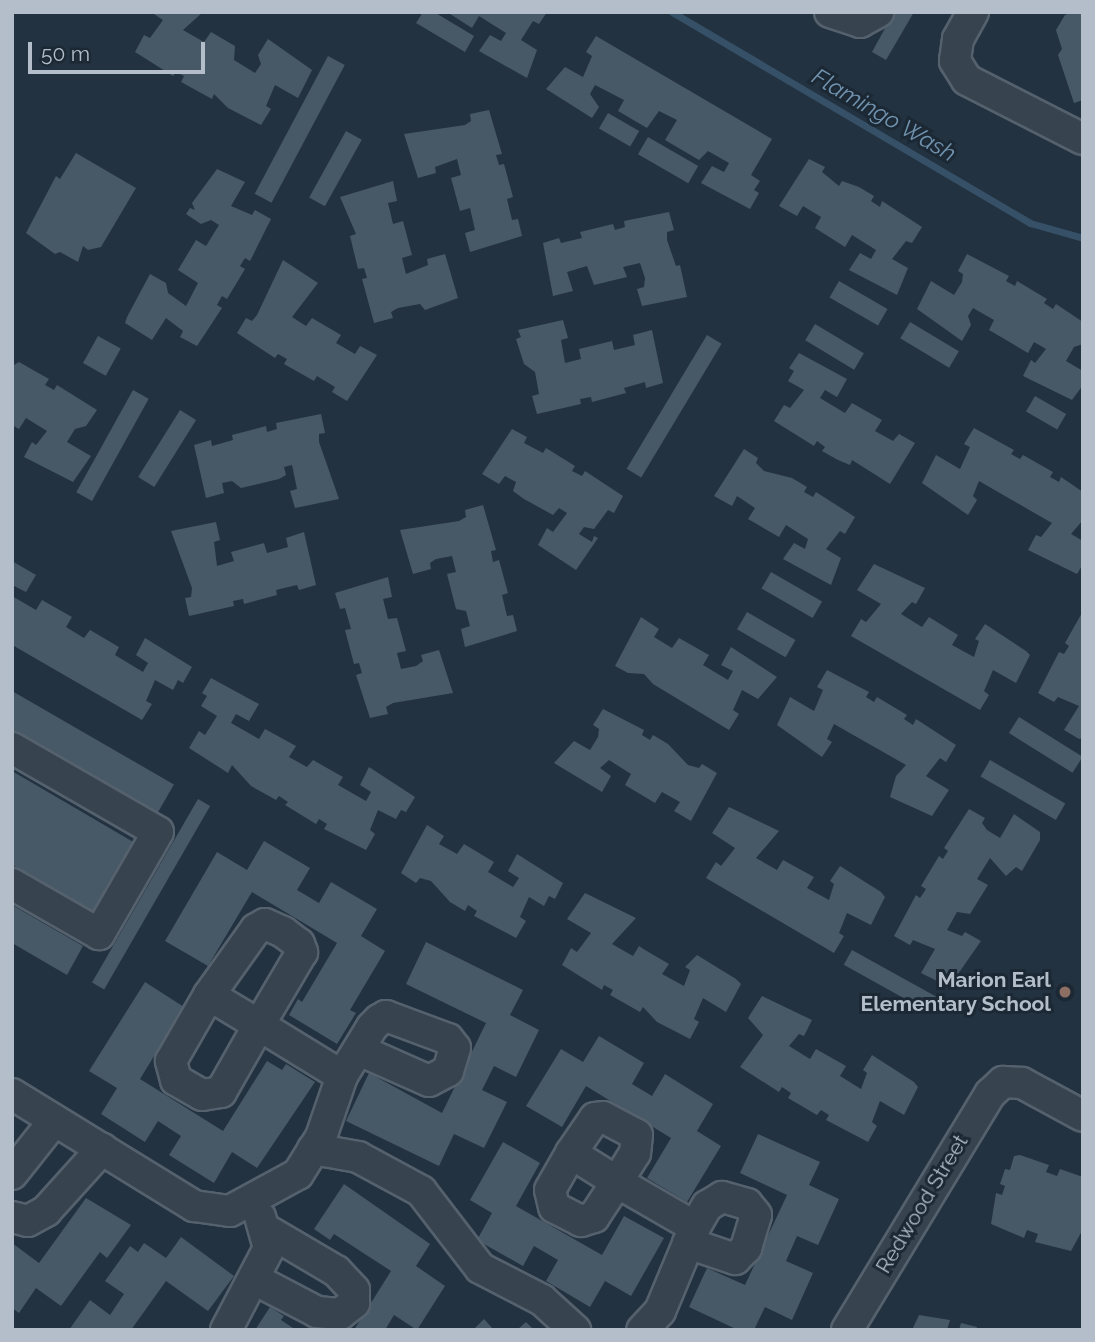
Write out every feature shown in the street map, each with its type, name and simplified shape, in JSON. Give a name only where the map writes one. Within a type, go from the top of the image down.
[{"type":"street","points":[[830,12],[860,22],[878,12]]},
{"type":"street","points":[[973,12],[958,39],[955,61],[967,80],[1083,139]]},
{"type":"street","points":[[12,748],[158,832],[99,934],[12,884]]},
{"type":"street","points":[[265,924],[283,932],[299,944],[302,952],[259,1025],[221,1092],[202,1096],[176,1080],[171,1061],[209,995],[256,929],[265,924]]},
{"type":"street","points":[[209,995],[342,1076]]},
{"type":"street","points":[[12,1094],[194,1206],[230,1210],[298,1174],[313,1149],[342,1076],[359,1050]]},
{"type":"street","name":"Redwood Street","points":[[847,1330],[980,1107],[1003,1082],[1022,1083],[1081,1112]]},
{"type":"street","points":[[603,1117],[636,1135],[635,1153],[617,1182],[588,1221],[554,1207],[550,1190],[595,1118],[603,1117]]},
{"type":"street","points":[[12,1174],[54,1121]]},
{"type":"street","points":[[12,1217],[28,1221],[46,1211],[102,1149]]},
{"type":"street","points":[[313,1149],[358,1157],[421,1191],[480,1268],[542,1300],[575,1330]]},
{"type":"street","points":[[571,1153],[691,1235],[660,1311],[642,1330]]},
{"type":"street","points":[[226,1330],[256,1280],[269,1248],[268,1231],[252,1200]]},
{"type":"street","points":[[256,1280],[317,1312],[340,1314],[354,1303],[354,1290],[336,1271],[268,1231]]},
{"type":"building","points":[[151,12],[203,12],[183,30],[204,42],[211,32],[235,46],[234,60],[255,73],[261,64],[258,55],[268,39],[312,70],[298,98],[275,85],[266,106],[271,109],[261,125],[228,108],[214,94],[212,99],[181,82],[184,76],[176,72],[173,76],[135,52],[144,35],[150,38],[163,20]]},
{"type":"building","points":[[423,12],[434,12],[474,36],[465,52],[416,23]]},
{"type":"building","points":[[447,12],[547,12],[539,24],[533,21],[521,40],[537,50],[527,78],[479,51],[490,35],[501,41],[506,33],[479,16],[472,28]]},
{"type":"building","points":[[894,12],[914,12],[886,60],[872,52]]},
{"type":"building","points":[[1083,12],[1083,100],[1074,103],[1058,55],[1062,49],[1056,30],[1065,15]]},
{"type":"building","points":[[596,36],[772,139],[751,175],[760,181],[754,190],[759,193],[750,209],[701,183],[712,166],[724,172],[729,163],[708,151],[699,160],[665,140],[677,120],[659,111],[647,128],[618,111],[624,100],[595,85],[590,94],[599,107],[592,118],[546,89],[565,67],[583,77],[592,56],[586,52]]},
{"type":"building","points":[[328,56],[345,65],[272,203],[255,194]]},
{"type":"building","points":[[489,110],[502,154],[496,155],[499,165],[504,164],[513,197],[507,199],[512,220],[518,219],[522,236],[470,252],[465,233],[475,230],[470,208],[460,211],[451,178],[461,175],[457,159],[435,167],[436,173],[418,178],[404,134],[465,125],[471,121],[470,114]]},
{"type":"building","points":[[608,113],[639,131],[630,147],[599,129]]},
{"type":"building","points":[[346,131],[362,140],[325,206],[309,197]]},
{"type":"building","points":[[648,137],[698,166],[688,183],[638,154]]},
{"type":"building","points":[[76,153],[136,188],[101,247],[88,250],[83,246],[78,262],[60,252],[55,254],[26,233],[56,176],[60,179]]},
{"type":"building","points":[[809,159],[825,167],[822,172],[839,186],[842,181],[859,187],[874,196],[871,201],[880,207],[882,201],[922,227],[912,243],[906,241],[892,259],[908,268],[897,295],[849,270],[860,253],[871,259],[876,250],[852,235],[845,247],[815,228],[821,217],[803,206],[797,216],[779,206]]},
{"type":"building","points":[[217,169],[245,182],[231,206],[252,215],[255,210],[271,219],[250,261],[245,258],[240,266],[245,269],[227,299],[222,296],[217,305],[222,308],[197,346],[180,337],[183,331],[166,318],[152,340],[125,323],[127,317],[150,274],[166,283],[168,293],[186,306],[198,283],[178,270],[196,240],[206,246],[219,225],[211,220],[201,224],[186,214],[190,208],[195,210],[192,203]]},
{"type":"building","points":[[393,181],[397,201],[388,203],[393,224],[403,221],[412,255],[402,258],[406,274],[428,265],[427,259],[445,254],[458,298],[425,310],[420,304],[398,308],[391,312],[393,318],[374,323],[362,279],[367,278],[364,268],[358,269],[350,236],[356,234],[340,197]]},
{"type":"building","points":[[669,212],[674,230],[667,232],[667,240],[676,266],[680,265],[687,297],[642,306],[637,289],[644,287],[645,278],[640,263],[623,267],[627,277],[594,285],[587,266],[567,272],[573,291],[553,296],[543,243],[559,238],[561,243],[582,238],[580,232],[613,224],[615,230],[625,227],[624,221]]},
{"type":"building","points":[[967,254],[1009,276],[1006,281],[1015,286],[1017,281],[1047,299],[1044,303],[1053,309],[1056,304],[1083,322],[1083,344],[1074,347],[1066,361],[1083,371],[1083,385],[1072,400],[1023,376],[1031,360],[1035,363],[1046,349],[1034,342],[1028,353],[989,330],[994,320],[973,308],[968,316],[971,325],[962,341],[917,309],[931,281],[954,295],[962,282],[963,274],[958,271]]},
{"type":"building","points":[[283,260],[318,283],[292,317],[306,326],[312,318],[341,335],[336,343],[355,354],[360,346],[377,355],[347,401],[332,392],[335,387],[317,376],[314,381],[284,364],[287,359],[278,354],[275,358],[237,333],[246,318],[252,321],[257,315]]},
{"type":"building","points":[[839,281],[887,309],[878,325],[830,297]]},
{"type":"building","points":[[563,320],[568,338],[561,340],[565,363],[581,359],[579,349],[612,341],[614,350],[635,345],[633,335],[652,330],[663,383],[646,388],[645,382],[624,388],[626,393],[592,402],[591,397],[580,399],[581,404],[537,414],[532,396],[539,394],[535,372],[524,364],[516,339],[521,337],[518,330]]},
{"type":"building","points":[[910,322],[959,351],[949,368],[900,338]]},
{"type":"building","points":[[815,324],[864,353],[854,370],[805,340]]},
{"type":"building","points":[[707,335],[722,344],[641,477],[627,469]]},
{"type":"building","points":[[98,336],[121,349],[106,376],[83,363]]},
{"type":"building","points":[[799,353],[847,379],[837,397],[825,390],[820,398],[845,413],[852,403],[882,420],[875,431],[893,441],[899,434],[915,443],[890,484],[852,460],[850,465],[838,460],[822,451],[825,447],[817,441],[814,446],[774,421],[784,405],[790,408],[804,390],[788,381],[794,371],[789,368]]},
{"type":"building","points":[[19,362],[49,379],[45,385],[54,390],[57,385],[97,410],[86,426],[75,429],[67,442],[91,456],[73,482],[24,457],[32,442],[36,445],[47,431],[26,418],[19,429],[12,425],[12,366]]},
{"type":"building","points":[[133,390],[149,399],[92,501],[76,492]]},
{"type":"building","points":[[1035,396],[1066,414],[1057,430],[1026,412]]},
{"type":"building","points":[[180,410],[196,420],[154,487],[138,477]]},
{"type":"building","points":[[321,414],[325,433],[319,434],[319,442],[339,499],[295,508],[290,491],[297,489],[292,465],[284,467],[286,475],[279,479],[241,488],[232,481],[222,483],[224,493],[206,498],[194,445],[211,440],[212,446],[233,440],[232,435],[266,426],[267,432],[277,429],[276,423]]},
{"type":"building","points":[[974,428],[1014,450],[1011,454],[1020,459],[1023,455],[1053,472],[1050,477],[1059,482],[1061,477],[1083,492],[1083,520],[1071,534],[1083,541],[1083,564],[1077,574],[1028,550],[1036,535],[1041,537],[1052,523],[979,481],[973,496],[977,500],[968,515],[922,483],[936,455],[960,469],[970,447],[964,444]]},
{"type":"building","points":[[512,429],[527,437],[524,443],[543,453],[546,448],[575,466],[572,471],[582,476],[585,471],[623,496],[614,513],[608,510],[594,529],[584,527],[579,534],[592,542],[594,536],[598,538],[576,570],[538,545],[547,528],[553,532],[567,513],[559,508],[553,515],[524,499],[513,491],[516,482],[505,476],[499,484],[482,474]]},
{"type":"building","points":[[744,449],[758,458],[756,463],[764,471],[792,478],[807,487],[804,492],[813,497],[816,492],[855,517],[845,534],[840,531],[826,549],[841,558],[831,585],[783,559],[794,543],[805,549],[808,539],[786,525],[779,537],[748,519],[755,508],[737,496],[732,506],[714,496]]},
{"type":"building","points":[[483,505],[496,550],[491,551],[493,562],[499,560],[508,593],[502,595],[507,616],[513,615],[517,631],[465,647],[461,629],[470,626],[466,611],[456,609],[447,574],[456,572],[452,556],[436,559],[430,563],[431,569],[413,574],[400,530],[459,521],[466,517],[465,510]]},
{"type":"building","points":[[216,522],[220,540],[214,542],[217,566],[234,561],[231,552],[264,543],[267,553],[288,547],[286,538],[304,532],[316,585],[299,590],[297,585],[276,590],[277,595],[244,604],[243,599],[233,601],[234,606],[189,616],[185,598],[191,597],[192,588],[171,531]]},
{"type":"building","points":[[12,561],[36,575],[26,592],[12,585]]},
{"type":"building","points":[[874,564],[925,588],[916,604],[912,602],[901,614],[922,627],[929,617],[958,635],[952,645],[974,657],[979,641],[975,639],[985,624],[1026,651],[1030,655],[1016,683],[993,670],[984,691],[989,695],[980,710],[851,636],[861,619],[866,622],[881,604],[857,590]]},
{"type":"building","points":[[771,572],[822,602],[813,618],[762,588]]},
{"type":"building","points":[[388,577],[392,597],[383,599],[388,619],[397,618],[406,651],[397,653],[401,669],[416,666],[423,661],[421,655],[439,650],[453,693],[393,703],[386,707],[388,714],[370,718],[356,675],[362,673],[359,663],[354,664],[345,630],[351,629],[345,608],[340,609],[335,593]]},
{"type":"building","points":[[12,596],[36,610],[42,600],[72,617],[66,627],[84,638],[90,630],[119,647],[115,655],[143,672],[148,663],[136,655],[145,638],[192,667],[183,683],[178,680],[173,690],[155,680],[146,701],[152,704],[142,720],[14,646]]},
{"type":"building","points":[[1083,611],[1083,738],[1079,739],[1064,730],[1079,706],[1058,697],[1054,702],[1038,693],[1059,652],[1064,654],[1069,646],[1065,643]]},
{"type":"building","points":[[747,612],[795,640],[785,657],[737,629]]},
{"type":"building","points":[[641,617],[659,629],[654,637],[672,648],[679,638],[709,655],[703,665],[728,680],[733,671],[721,665],[731,647],[777,677],[758,699],[742,690],[733,710],[739,714],[729,730],[653,684],[644,674],[628,673],[615,666]]},
{"type":"building","points":[[827,670],[869,692],[866,697],[874,702],[877,697],[907,715],[904,719],[913,725],[916,719],[956,745],[946,762],[940,758],[926,776],[949,790],[932,816],[890,797],[896,776],[906,765],[834,724],[827,739],[832,742],[822,757],[777,725],[790,697],[814,711],[823,690],[817,687]]},
{"type":"building","points":[[211,678],[259,704],[249,721],[236,714],[231,723],[259,739],[265,729],[296,746],[289,757],[307,767],[313,760],[343,777],[338,785],[366,801],[371,792],[360,785],[369,767],[415,797],[406,812],[401,810],[396,819],[378,810],[370,830],[375,834],[366,850],[324,829],[327,824],[319,819],[316,824],[285,805],[288,802],[279,796],[276,800],[251,786],[232,765],[228,773],[189,748],[199,731],[205,735],[217,716],[201,706],[207,696],[202,693]]},
{"type":"building","points":[[12,691],[174,784],[154,818],[12,736]]},
{"type":"building","points":[[603,709],[644,730],[642,735],[650,740],[653,735],[668,744],[688,765],[699,768],[702,764],[717,773],[691,821],[674,811],[680,802],[662,792],[655,803],[625,785],[631,774],[609,760],[600,768],[611,776],[602,792],[554,763],[574,741],[590,750],[598,737],[599,729],[593,725]]},
{"type":"building","points":[[1019,717],[1083,757],[1073,773],[1009,733]]},
{"type":"building","points":[[990,760],[1065,804],[1056,820],[980,776]]},
{"type":"building","points":[[12,771],[135,843],[94,913],[12,865]]},
{"type":"building","points":[[198,799],[210,806],[104,990],[92,983]]},
{"type":"building","points":[[729,807],[779,831],[756,858],[777,870],[783,860],[814,877],[807,888],[829,900],[834,884],[830,881],[840,866],[881,892],[885,897],[871,925],[847,913],[839,933],[844,936],[834,953],[706,878],[716,862],[721,866],[735,848],[712,833]]},
{"type":"building","points":[[969,809],[985,818],[982,823],[987,830],[1000,838],[1014,814],[1040,832],[1040,840],[1022,871],[1016,867],[1006,876],[990,858],[977,879],[988,885],[970,914],[957,912],[947,930],[962,936],[965,932],[981,941],[949,987],[921,973],[935,949],[913,940],[910,945],[894,936],[916,895],[920,898],[926,889],[921,886],[939,856],[943,859],[948,851],[944,848]]},
{"type":"building","points":[[427,825],[444,836],[439,844],[457,854],[464,844],[494,862],[488,872],[513,887],[519,878],[508,871],[517,854],[563,883],[555,899],[549,896],[544,906],[529,897],[520,917],[526,921],[516,938],[474,916],[477,911],[468,905],[465,911],[450,902],[431,881],[420,878],[416,883],[401,873]]},
{"type":"building","points":[[264,841],[310,868],[297,890],[319,903],[331,882],[377,909],[361,936],[385,951],[350,1010],[356,1013],[337,1044],[289,1015],[298,999],[302,1002],[337,943],[252,892],[208,966],[165,941],[217,852],[247,870]]},
{"type":"building","points":[[585,893],[636,918],[612,944],[633,956],[639,946],[669,964],[662,974],[684,986],[690,970],[685,967],[697,955],[736,979],[741,984],[726,1012],[703,998],[694,1019],[699,1022],[690,1039],[657,1022],[643,1007],[640,1012],[610,995],[613,990],[604,985],[602,990],[562,965],[571,948],[577,952],[591,933],[567,919]]},
{"type":"building","points":[[12,905],[83,946],[67,975],[12,943]]},
{"type":"building","points":[[426,942],[523,990],[510,1015],[539,1030],[516,1077],[494,1066],[482,1090],[507,1102],[484,1148],[454,1134],[439,1166],[346,1121],[369,1073],[442,1113],[486,1023],[406,984]]},
{"type":"building","points":[[852,950],[936,997],[928,1011],[844,965]]},
{"type":"building","points":[[145,982],[184,1007],[140,1079],[223,1131],[267,1061],[282,1070],[286,1064],[315,1082],[257,1168],[232,1152],[214,1183],[169,1155],[181,1136],[158,1121],[145,1142],[101,1114],[117,1088],[89,1071]]},
{"type":"building","points":[[762,996],[812,1020],[804,1036],[799,1034],[789,1046],[810,1059],[816,1049],[846,1066],[840,1076],[861,1089],[867,1073],[863,1070],[872,1055],[914,1082],[918,1087],[904,1115],[880,1101],[872,1122],[877,1126],[868,1142],[826,1120],[829,1115],[821,1110],[817,1115],[788,1098],[791,1093],[782,1087],[779,1092],[740,1067],[763,1035],[748,1018]]},
{"type":"building","points":[[599,1036],[644,1063],[632,1084],[652,1096],[665,1074],[713,1104],[697,1131],[721,1146],[687,1202],[647,1178],[671,1138],[586,1086],[562,1127],[526,1106],[561,1049],[583,1062]]},
{"type":"building","points":[[758,1134],[820,1162],[809,1185],[839,1199],[818,1245],[797,1236],[786,1261],[813,1273],[792,1320],[765,1307],[754,1330],[738,1330],[689,1307],[707,1268],[745,1285],[787,1195],[740,1173]]},
{"type":"building","points":[[503,1142],[540,1163],[516,1206],[602,1255],[624,1216],[664,1238],[631,1296],[605,1281],[590,1307],[546,1281],[558,1260],[534,1246],[523,1266],[477,1240],[492,1213],[470,1200]]},
{"type":"building","points":[[1020,1155],[1049,1165],[1046,1172],[1057,1176],[1060,1169],[1083,1177],[1083,1229],[1071,1251],[1035,1242],[1038,1234],[1027,1230],[1024,1238],[991,1224],[996,1193],[1002,1195],[1005,1186],[1000,1184],[1005,1169],[1010,1170],[1014,1156]]},
{"type":"building","points":[[344,1184],[430,1244],[416,1266],[445,1286],[417,1330],[394,1315],[385,1330],[354,1330],[391,1271],[334,1234],[330,1240],[314,1229]]},
{"type":"building","points":[[86,1198],[131,1225],[107,1258],[100,1252],[61,1306],[36,1288],[19,1313],[12,1308],[12,1243],[39,1263]]},
{"type":"building","points":[[181,1237],[234,1276],[208,1311],[166,1281],[131,1330],[69,1330],[90,1300],[110,1315],[124,1294],[105,1281],[130,1246],[138,1252],[144,1243],[166,1258]]},
{"type":"building","points":[[270,1307],[284,1316],[281,1320],[296,1330],[255,1330]]},
{"type":"building","points":[[919,1315],[950,1320],[947,1330],[912,1330]]},
{"type":"building","points":[[484,1319],[494,1330],[473,1330]]},
{"type":"building","points":[[526,1322],[534,1330],[517,1330]]},
{"type":"building","points":[[961,1323],[977,1327],[976,1330],[959,1330]]},
{"type":"waterway","name":"Flamingo Wash","points":[[672,12],[1030,223],[1083,238]]},
{"type":"place","name":"Marion Earl Elementary School","points":[[1065,992]]}]
